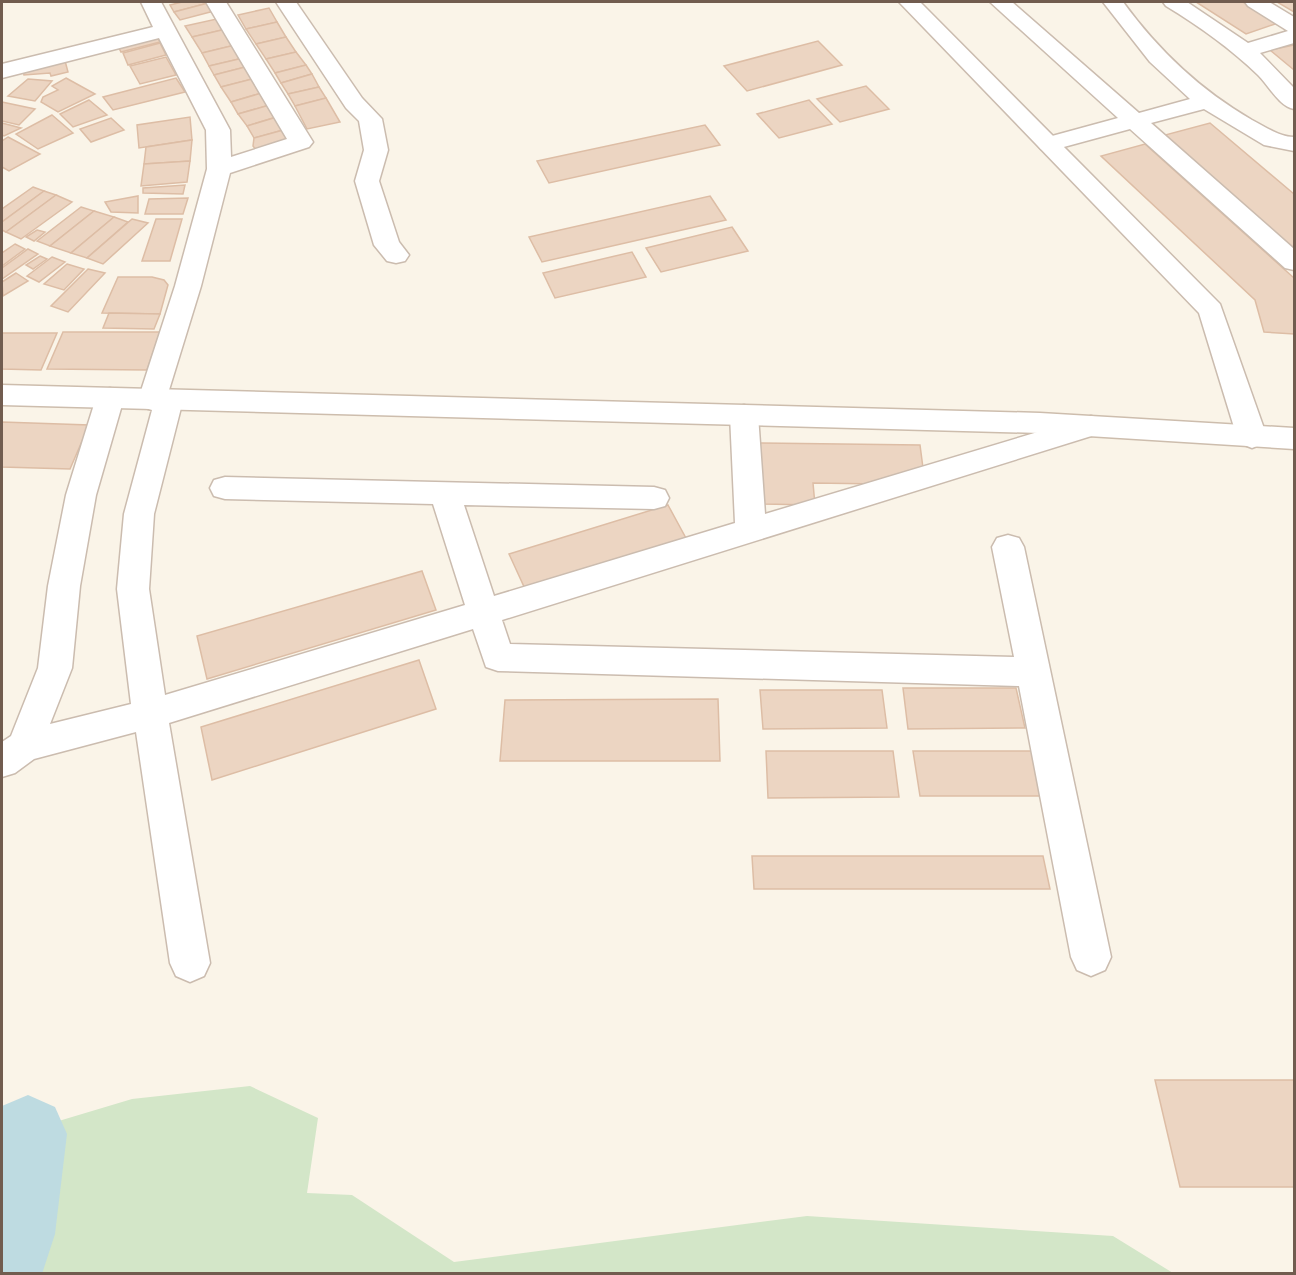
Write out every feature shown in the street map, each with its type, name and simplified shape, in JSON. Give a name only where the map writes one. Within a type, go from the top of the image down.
[{"type":"street","points":[[151,2],[218,130],[219,169],[160,400],[139,514],[133,589],[150,714],[190,963]]},
{"type":"street","points":[[216,2],[302,142],[219,169]]},
{"type":"street","points":[[286,2],[354,103],[370,119],[376,150],[367,181],[387,244],[396,255]]},
{"type":"street","points":[[909,2],[1211,310],[1252,436]]},
{"type":"street","points":[[1000,2],[1294,262]]},
{"type":"street","points":[[1113,2],[1132,30],[1180,82],[1230,118],[1276,142],[1294,144]]},
{"type":"street","points":[[1173,2],[1200,18],[1245,51],[1277,81],[1294,102]]},
{"type":"street","points":[[1255,2],[1294,26]]},
{"type":"street","points":[[2,71],[165,30]]},
{"type":"street","points":[[1245,51],[1294,36]]},
{"type":"street","points":[[1049,144],[1208,101]]},
{"type":"street","points":[[2,395],[1091,426],[1294,439]]},
{"type":"street","points":[[13,754],[54,668],[64,586],[81,495],[110,398]]},
{"type":"street","points":[[744,415],[752,530]]},
{"type":"street","points":[[13,754],[483,613],[1091,426]]},
{"type":"street","points":[[225,488],[654,498]]},
{"type":"street","points":[[445,493],[498,657],[1034,672]]},
{"type":"street","points":[[1008,547],[1091,957]]},
{"type":"green space","points":[[250,1086],[318,1118],[307,1193],[352,1195],[454,1262],[807,1216],[1113,1236],[1173,1273],[2,1273],[2,1138],[132,1099]]},
{"type":"building","points":[[182,2],[208,3],[174,12],[170,5]]},
{"type":"building","points":[[1196,2],[1243,2],[1278,23],[1246,34]]},
{"type":"building","points":[[1277,2],[1294,2],[1294,12]]},
{"type":"building","points":[[208,3],[214,11],[180,20],[174,12]]},
{"type":"building","points":[[269,8],[277,22],[246,29],[238,15]]},
{"type":"building","points":[[221,18],[226,29],[192,37],[185,26]]},
{"type":"building","points":[[277,22],[286,37],[256,44],[246,29]]},
{"type":"building","points":[[226,29],[235,45],[202,53],[192,37]]},
{"type":"building","points":[[156,34],[160,42],[121,52],[117,44]]},
{"type":"building","points":[[286,37],[296,52],[266,59],[256,44]]},
{"type":"building","points":[[818,41],[842,65],[747,91],[724,66]]},
{"type":"building","points":[[160,43],[166,55],[128,65],[123,53]]},
{"type":"building","points":[[235,45],[243,58],[209,66],[202,53]]},
{"type":"building","points":[[1294,45],[1294,70],[1270,50]]},
{"type":"building","points":[[296,52],[306,65],[275,73],[266,59]]},
{"type":"building","points":[[64,57],[68,72],[51,76],[50,73],[24,75],[22,67]]},
{"type":"building","points":[[166,57],[176,75],[140,84],[130,66]]},
{"type":"building","points":[[243,58],[249,66],[214,75],[209,66]]},
{"type":"building","points":[[306,65],[312,74],[281,83],[275,73]]},
{"type":"building","points":[[249,66],[256,78],[221,87],[214,75]]},
{"type":"building","points":[[312,74],[319,87],[288,94],[281,83]]},
{"type":"building","points":[[66,78],[95,94],[58,112],[41,102],[43,97],[58,90],[52,86]]},
{"type":"building","points":[[176,78],[185,92],[113,110],[103,97]]},
{"type":"building","points":[[256,78],[265,92],[231,102],[221,87]]},
{"type":"building","points":[[28,79],[52,81],[35,101],[8,96]]},
{"type":"building","points":[[866,86],[889,109],[840,122],[817,99]]},
{"type":"building","points":[[319,87],[326,98],[295,106],[288,94]]},
{"type":"building","points":[[265,92],[273,104],[238,114],[231,102]]},
{"type":"building","points":[[326,98],[340,122],[307,129],[295,106]]},
{"type":"building","points":[[89,100],[107,115],[73,127],[60,114]]},
{"type":"building","points":[[809,100],[832,124],[779,138],[757,114]]},
{"type":"building","points":[[2,102],[35,109],[19,125],[2,121]]},
{"type":"building","points":[[273,104],[280,116],[247,126],[238,114]]},
{"type":"building","points":[[52,115],[73,133],[38,149],[16,134]]},
{"type":"building","points":[[280,116],[287,129],[254,138],[247,126]]},
{"type":"building","points":[[190,117],[192,140],[139,148],[137,125]]},
{"type":"building","points":[[111,118],[124,130],[91,142],[80,129]]},
{"type":"building","points":[[2,123],[21,128],[4,136],[2,135]]},
{"type":"building","points":[[1210,123],[1294,194],[1294,249],[1165,135]]},
{"type":"building","points":[[705,125],[720,145],[549,183],[537,161]]},
{"type":"building","points":[[287,129],[292,139],[256,150],[253,146],[254,138]]},
{"type":"building","points":[[8,137],[40,154],[9,171],[2,167],[2,141]]},
{"type":"building","points":[[192,140],[190,161],[144,164],[146,147]]},
{"type":"building","points":[[1145,144],[1294,278],[1294,334],[1264,332],[1255,300],[1101,156]]},
{"type":"building","points":[[190,161],[187,182],[141,186],[144,164]]},
{"type":"building","points":[[185,185],[183,194],[143,193],[143,188]]},
{"type":"building","points":[[33,187],[44,191],[2,222],[2,209]]},
{"type":"building","points":[[44,191],[56,195],[6,232],[2,230],[2,222]]},
{"type":"building","points":[[56,195],[72,202],[21,239],[6,232]]},
{"type":"building","points":[[138,196],[138,213],[111,212],[105,202]]},
{"type":"building","points":[[710,196],[726,220],[542,262],[529,237]]},
{"type":"building","points":[[188,198],[183,214],[145,214],[149,199]]},
{"type":"building","points":[[81,207],[94,211],[50,246],[37,241]]},
{"type":"building","points":[[94,211],[114,217],[71,253],[50,246]]},
{"type":"building","points":[[114,217],[128,222],[87,258],[71,253]]},
{"type":"building","points":[[132,219],[148,223],[103,264],[87,258]]},
{"type":"building","points":[[156,219],[182,219],[170,261],[142,261]]},
{"type":"building","points":[[732,227],[748,251],[661,272],[646,248]]},
{"type":"building","points":[[37,230],[45,232],[34,241],[26,237]]},
{"type":"building","points":[[15,244],[25,249],[2,266],[2,253]]},
{"type":"building","points":[[28,249],[38,254],[2,279],[2,268]]},
{"type":"building","points":[[632,252],[646,277],[555,298],[543,273]]},
{"type":"building","points":[[40,256],[47,259],[33,269],[26,265]]},
{"type":"building","points":[[52,257],[65,262],[39,282],[27,276]]},
{"type":"building","points":[[67,264],[84,269],[64,290],[44,284]]},
{"type":"building","points":[[88,269],[105,273],[68,312],[51,306]]},
{"type":"building","points":[[16,273],[28,281],[3,296],[2,282]]},
{"type":"building","points":[[118,277],[152,277],[164,280],[168,285],[160,314],[102,313]]},
{"type":"building","points":[[109,313],[160,314],[154,329],[103,328]]},
{"type":"building","points":[[63,332],[160,332],[147,370],[47,369]]},
{"type":"building","points":[[2,333],[57,333],[41,370],[2,369]]},
{"type":"building","points":[[2,422],[89,425],[70,469],[2,467]]},
{"type":"building","points":[[759,443],[920,445],[923,468],[881,484],[813,483],[815,505],[762,504]]},
{"type":"building","points":[[668,505],[687,540],[526,591],[509,554]]},
{"type":"building","points":[[422,571],[436,610],[207,679],[197,636]]},
{"type":"building","points":[[419,660],[436,709],[212,780],[201,727]]},
{"type":"building","points":[[903,688],[1016,688],[1025,728],[908,729]]},
{"type":"building","points":[[760,690],[882,690],[887,728],[763,729]]},
{"type":"building","points":[[718,699],[720,761],[500,761],[505,700]]},
{"type":"building","points":[[766,751],[893,751],[899,797],[768,798]]},
{"type":"building","points":[[913,751],[1032,751],[1042,796],[920,796]]},
{"type":"building","points":[[752,856],[1043,856],[1050,889],[754,889]]},
{"type":"building","points":[[1155,1080],[1294,1080],[1294,1187],[1180,1187]]},
{"type":"waterway","points":[[2,1272],[15,1234],[28,1134]]}]
